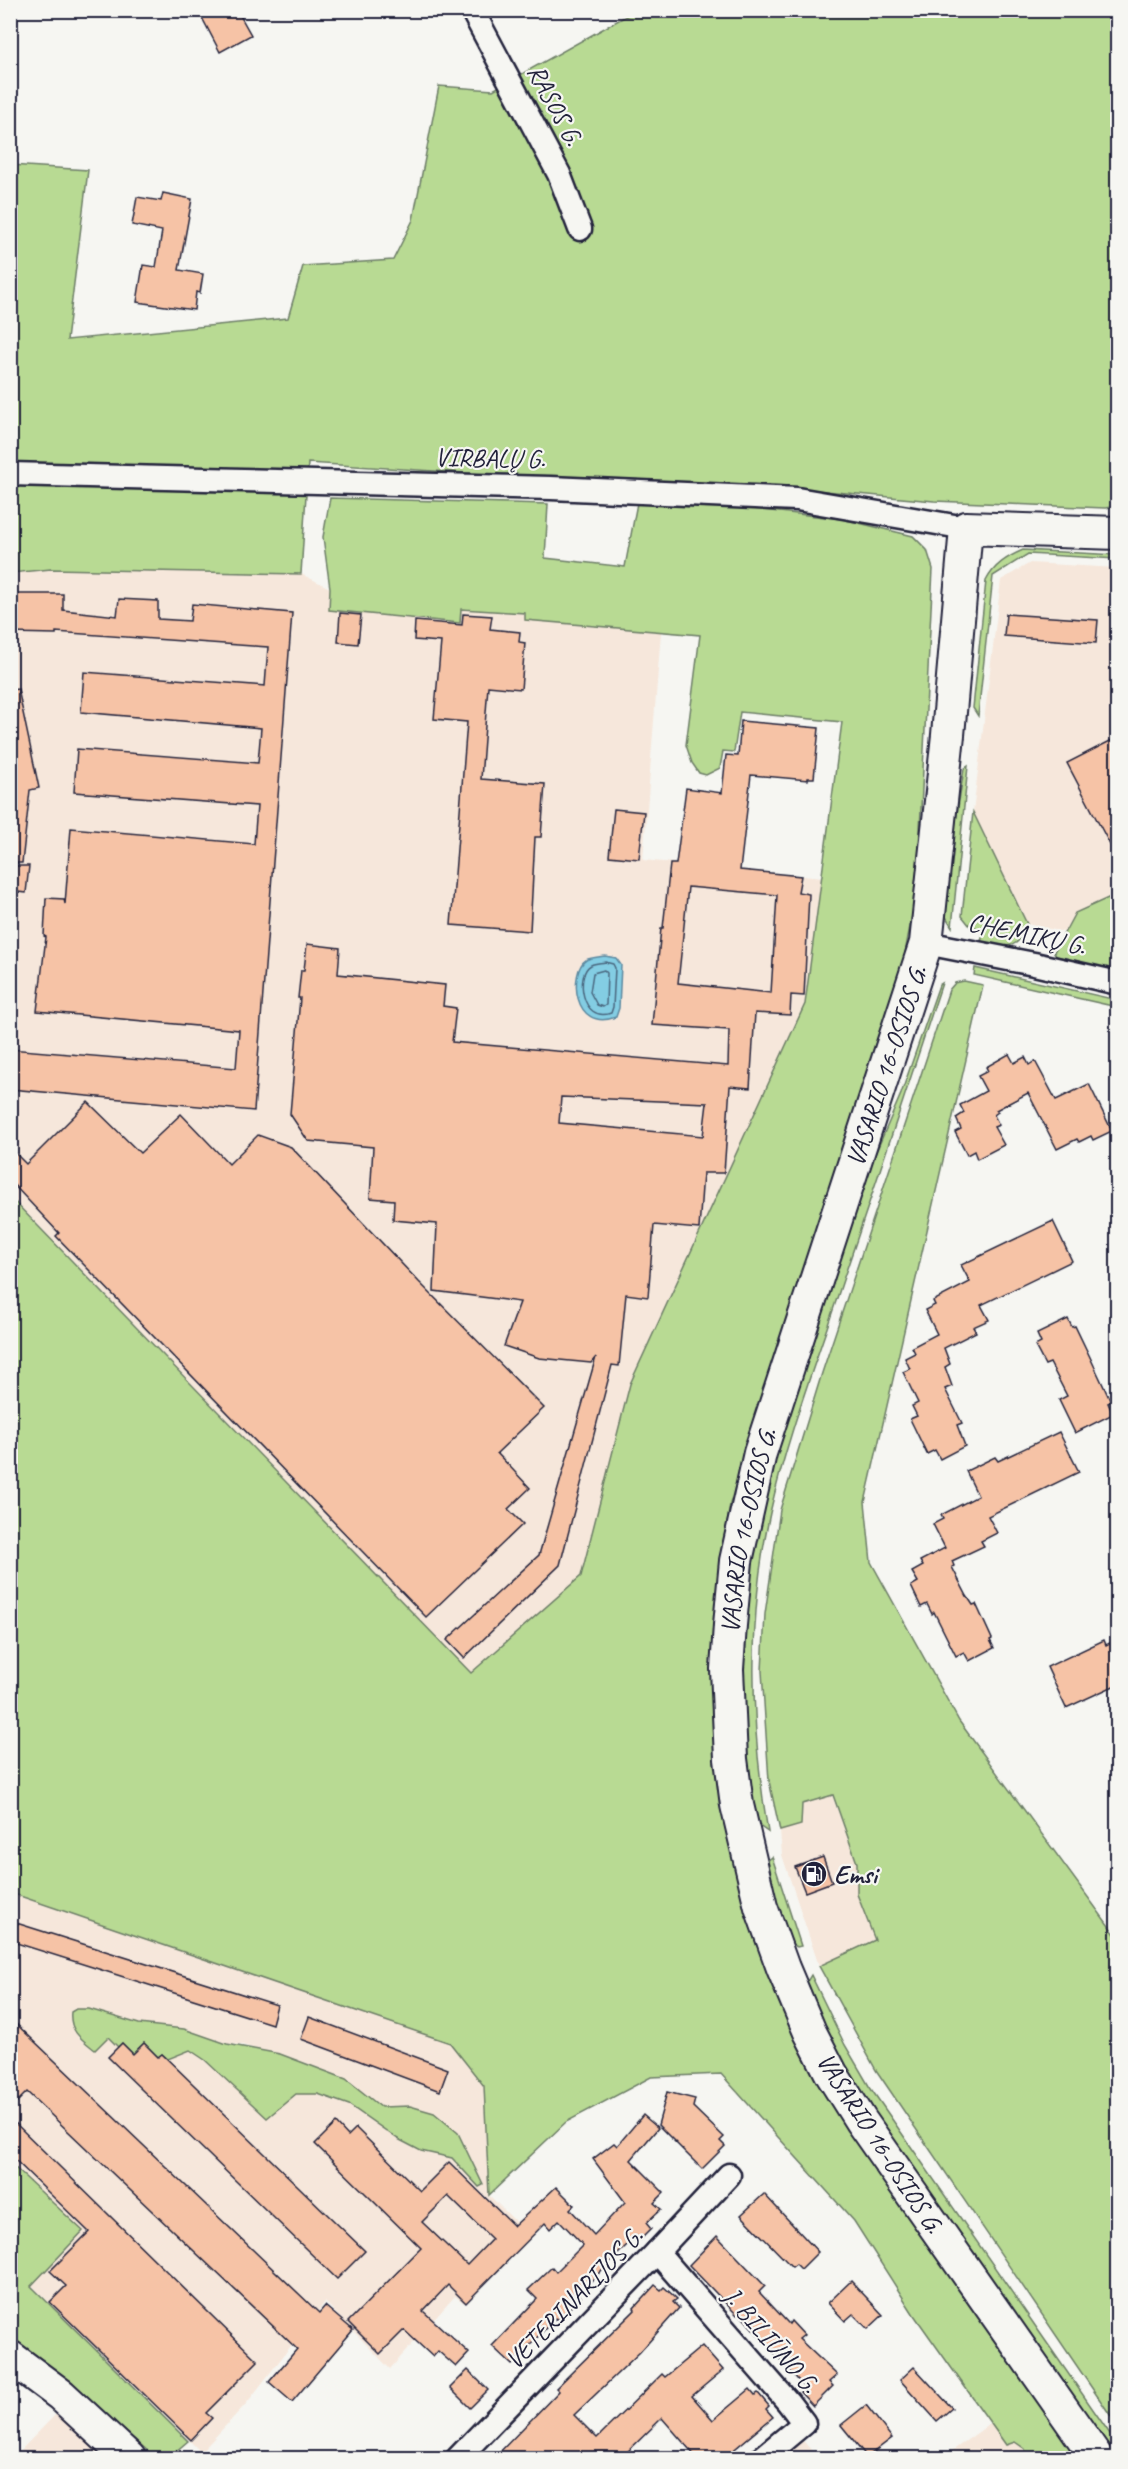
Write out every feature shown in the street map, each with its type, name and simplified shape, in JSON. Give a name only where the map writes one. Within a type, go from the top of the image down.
[{"type":"main road","points":[[966,528],[1118,533]]},
{"type":"main road","name":"VASARIO 16-OSIOS G.","points":[[966,528],[948,735],[926,943],[760,1453],[746,1509],[736,1561],[728,1647],[727,1680],[731,1759],[737,1805],[760,1907],[783,1968],[824,2061],[861,2121],[1097,2458]]},
{"type":"main road","points":[[10,2357],[61,2395],[129,2458]]},
{"type":"street","name":"RASOS G.","points":[[472,10],[559,174],[580,229]]},
{"type":"street","name":"VIRBALŲ G.","points":[[10,474],[551,488],[797,499],[966,528]]},
{"type":"street","name":"CHEMIKŲ G.","points":[[926,943],[1118,983]]},
{"type":"street","name":"VETERINARIJOS G.","points":[[458,2458],[657,2253],[729,2175]]},
{"type":"street","name":"J. BILIŪNO G.","points":[[657,2253],[804,2423],[762,2458]]},
{"type":"shaded area","points":[[1030,563],[1117,568],[1117,894],[1075,913],[1064,932],[1027,924],[973,812],[1001,580]]},
{"type":"shaded area","points":[[51,569],[301,574],[330,588],[329,610],[460,622],[461,609],[525,613],[526,620],[661,632],[643,860],[823,878],[805,1004],[630,1384],[581,1576],[471,1673],[11,1197],[11,573]]},
{"type":"shaded area","points":[[832,1795],[857,1863],[857,1894],[876,1940],[819,1966],[782,1855],[780,1831],[801,1825],[801,1804]]},
{"type":"shaded area","points":[[10,1893],[450,2043],[484,2086],[489,2195],[528,2234],[464,2303],[455,2296],[390,2369],[325,2302],[246,2404],[201,2452],[31,2285],[83,2231],[11,2163]],"holes":[[[89,2009],[139,2024],[184,2029],[227,2044],[243,2045],[346,2079],[381,2107],[410,2106],[479,2187],[452,2158],[421,2151],[398,2139],[349,2105],[318,2094],[296,2094],[283,2103],[190,2050],[162,2054],[159,2057],[144,2043],[122,2043],[118,2046],[108,2037],[94,2050],[79,2038],[70,2021]]]},
{"type":"shaded area","points":[[58,2412],[104,2458],[13,2458]]},
{"type":"shaded area","points":[[991,2423],[1006,2445],[1015,2442],[1025,2449],[1027,2458],[942,2458]]},
{"type":"shaded area","points":[[799,2436],[818,2458],[772,2458]]},
{"type":"green space","points":[[635,11],[1117,11],[1117,506],[1105,508],[934,501],[792,488],[498,475],[308,463],[301,574],[51,569],[11,573],[10,165],[88,170],[67,340],[288,318],[303,266],[393,260],[413,220],[439,86],[493,90]]},
{"type":"green space","points":[[330,498],[548,504],[545,558],[625,567],[637,503],[753,509],[842,519],[913,536],[927,550],[933,569],[917,889],[901,974],[750,1435],[730,1504],[718,1581],[712,1665],[756,1932],[1080,2458],[1027,2458],[1025,2449],[1015,2442],[1006,2445],[914,2315],[854,2221],[721,2074],[651,2077],[566,2122],[489,2195],[484,2086],[450,2043],[11,1893],[10,1197],[471,1673],[581,1576],[630,1384],[805,1004],[842,722],[740,712],[734,752],[723,751],[720,768],[706,775],[699,773],[692,763],[686,745],[700,635],[525,620],[525,613],[461,609],[460,623],[329,610],[330,588],[323,537]]},
{"type":"green space","points":[[1023,550],[1117,555],[1117,559],[1028,554],[993,576],[978,716],[973,708],[986,581],[1002,562]]},
{"type":"green space","points":[[968,766],[952,927],[942,910],[964,769]]},
{"type":"green space","points":[[973,812],[1027,924],[1020,940],[1010,945],[981,942],[984,929],[970,926],[962,916]]},
{"type":"green space","points":[[1117,894],[1117,971],[1056,956],[1054,952],[1075,913]]},
{"type":"green space","points":[[975,968],[1117,1000],[1117,1007],[974,975]]},
{"type":"green space","points":[[964,981],[983,985],[865,1502],[871,1562],[959,1721],[1117,1937],[1117,2425],[876,2070],[819,1966],[875,1940],[857,1894],[857,1863],[833,1795],[802,1804],[801,1825],[780,1831],[769,1781],[762,1671],[765,1614],[780,1510],[822,1373],[949,990],[955,983]]},
{"type":"green space","points":[[942,983],[794,1424],[770,1513],[757,1593],[754,1672],[757,1752],[768,1832],[755,1823],[744,1749],[740,1687],[747,1572],[771,1465],[870,1166],[901,1094],[939,985]]},
{"type":"green space","points":[[772,1857],[801,1946],[797,1947],[786,1940],[765,1863]]},
{"type":"green space","points":[[811,1975],[845,2045],[869,2086],[1117,2444],[1117,2458],[1114,2458],[855,2085],[832,2042],[806,1983]]},
{"type":"green space","points":[[76,2009],[89,2009],[139,2024],[184,2029],[227,2044],[280,2054],[346,2079],[381,2107],[410,2106],[434,2113],[458,2133],[483,2185],[479,2187],[452,2158],[421,2151],[398,2139],[349,2105],[318,2094],[296,2094],[267,2118],[205,2060],[190,2050],[168,2059],[162,2054],[158,2057],[144,2043],[133,2054],[122,2043],[118,2047],[108,2037],[95,2050],[74,2029],[71,2012]]},
{"type":"green space","points":[[10,2163],[83,2231],[31,2286],[188,2441],[168,2458],[156,2458],[43,2360],[11,2337]]},
{"type":"water","points":[[605,956],[616,958],[621,965],[619,1008],[616,1017],[601,1020],[590,1016],[583,1009],[576,987],[577,976],[586,960]]},
{"type":"building","points":[[198,10],[237,10],[251,35],[220,52]]},
{"type":"building","points":[[163,193],[192,199],[179,270],[203,274],[200,293],[196,292],[194,310],[137,302],[143,265],[156,267],[162,231],[132,225],[137,197],[161,201]]},
{"type":"building","points":[[10,594],[63,594],[63,610],[117,616],[119,599],[158,601],[158,619],[190,621],[192,604],[292,613],[254,1111],[10,1089],[10,1049],[236,1068],[239,1030],[37,1011],[46,937],[44,936],[46,898],[64,899],[65,904],[71,828],[254,844],[257,806],[74,792],[77,749],[258,763],[261,728],[81,712],[84,672],[265,686],[268,647],[56,632],[56,634],[10,633]]},
{"type":"building","points":[[340,613],[361,615],[358,644],[338,642]]},
{"type":"building","points":[[463,614],[492,616],[490,629],[520,632],[519,642],[525,643],[521,689],[488,686],[481,779],[545,784],[541,837],[535,837],[530,931],[451,925],[467,722],[434,719],[441,642],[414,640],[415,621],[462,625]]},
{"type":"building","points":[[1006,614],[1098,620],[1096,643],[1004,636]]},
{"type":"building","points":[[18,689],[39,788],[30,790],[22,863],[10,863],[10,690]]},
{"type":"building","points":[[741,721],[819,728],[814,778],[808,778],[808,780],[751,775],[740,870],[801,876],[798,892],[809,894],[804,996],[791,995],[790,1015],[755,1013],[750,1088],[730,1086],[724,1173],[703,1173],[699,1229],[654,1225],[648,1297],[626,1294],[619,1366],[612,1365],[560,1565],[464,1658],[447,1640],[539,1555],[596,1357],[591,1363],[539,1358],[504,1346],[520,1302],[434,1291],[437,1224],[393,1220],[394,1200],[370,1198],[373,1147],[308,1141],[290,1114],[300,998],[298,998],[307,944],[340,948],[338,974],[445,985],[443,1006],[456,1008],[452,1042],[728,1066],[729,1030],[652,1025],[661,928],[663,928],[670,864],[676,864],[686,788],[722,793],[726,755],[738,756]],"holes":[[[688,887],[777,895],[771,993],[678,983]],[[561,1097],[707,1103],[703,1136],[559,1123]]]},
{"type":"building","points":[[1118,737],[1118,860],[1067,763]]},
{"type":"building","points":[[614,809],[644,812],[639,859],[609,856]]},
{"type":"building","points":[[10,866],[29,866],[26,893],[10,891]]},
{"type":"building","points":[[1009,1054],[1014,1063],[1025,1057],[1029,1065],[1035,1061],[1056,1100],[1089,1084],[1112,1131],[1093,1140],[1091,1136],[1079,1142],[1077,1139],[1057,1149],[1028,1093],[996,1110],[998,1112],[994,1115],[999,1125],[994,1127],[1004,1145],[977,1159],[974,1151],[967,1155],[955,1132],[961,1129],[956,1118],[964,1113],[960,1105],[986,1091],[978,1076],[988,1071],[986,1067]]},
{"type":"building","points":[[88,1102],[140,1153],[181,1114],[229,1164],[258,1135],[291,1147],[419,1282],[544,1408],[497,1453],[530,1488],[508,1509],[523,1524],[426,1617],[56,1236],[59,1233],[10,1181],[10,1148],[26,1164]]},
{"type":"building","points":[[1053,1221],[1072,1261],[981,1305],[989,1320],[973,1327],[976,1332],[944,1348],[950,1364],[945,1367],[952,1386],[945,1389],[962,1423],[957,1425],[965,1446],[940,1459],[935,1450],[927,1454],[910,1419],[917,1416],[912,1406],[918,1403],[903,1372],[910,1369],[905,1358],[915,1353],[912,1347],[937,1334],[925,1310],[935,1305],[933,1301],[970,1282],[961,1265]]},
{"type":"building","points":[[1068,1319],[1072,1327],[1075,1326],[1089,1355],[1111,1402],[1108,1403],[1113,1414],[1075,1433],[1059,1400],[1067,1396],[1050,1363],[1045,1365],[1035,1346],[1041,1343],[1037,1334]]},
{"type":"building","points":[[1059,1432],[1079,1472],[988,1516],[997,1533],[981,1541],[984,1546],[952,1561],[954,1566],[952,1567],[967,1596],[973,1605],[976,1604],[994,1648],[969,1661],[964,1652],[956,1656],[934,1612],[932,1614],[927,1604],[921,1607],[911,1586],[918,1582],[912,1572],[923,1566],[920,1561],[945,1548],[933,1524],[943,1519],[941,1515],[978,1496],[966,1471],[995,1457],[998,1461]]},
{"type":"building","points":[[1118,1639],[1118,1684],[1066,1708],[1047,1667],[1104,1640],[1106,1645]]},
{"type":"building","name":"Emsi","points":[[823,1857],[832,1882],[805,1892],[795,1867]]},
{"type":"building","points":[[10,1921],[277,2005],[272,2024],[10,1941]]},
{"type":"building","points":[[309,2017],[448,2069],[440,2091],[301,2039]]},
{"type":"building","points":[[10,2018],[319,2313],[325,2306],[353,2330],[292,2402],[269,2382],[297,2349],[27,2092],[10,2109]]},
{"type":"building","points":[[122,2043],[133,2054],[144,2043],[158,2057],[162,2054],[365,2251],[337,2279],[108,2057]]},
{"type":"building","points":[[667,2092],[695,2099],[693,2107],[724,2137],[720,2141],[725,2146],[702,2169],[658,2125]]},
{"type":"building","points":[[643,2115],[658,2128],[631,2160],[664,2193],[654,2203],[661,2209],[646,2223],[651,2229],[640,2240],[636,2236],[578,2294],[581,2297],[557,2320],[555,2318],[512,2365],[492,2346],[537,2299],[528,2290],[552,2267],[556,2272],[583,2245],[559,2220],[550,2229],[545,2223],[466,2303],[448,2285],[423,2311],[469,2353],[456,2367],[438,2351],[433,2357],[404,2330],[380,2354],[348,2322],[421,2248],[315,2144],[336,2123],[348,2136],[356,2128],[420,2191],[449,2162],[514,2226],[556,2187],[574,2205],[570,2209],[594,2235],[625,2202],[593,2159],[614,2143],[617,2146]],"holes":[[[448,2196],[492,2239],[467,2265],[422,2222]]]},
{"type":"building","points":[[10,2118],[258,2361],[206,2413],[212,2418],[191,2440],[50,2302],[66,2286],[50,2271],[89,2232],[10,2155]]},
{"type":"building","points":[[764,2194],[818,2252],[801,2269],[796,2264],[792,2267],[741,2215]]},
{"type":"building","points":[[717,2236],[765,2286],[759,2292],[789,2324],[791,2321],[804,2335],[799,2339],[837,2375],[829,2382],[833,2386],[813,2406],[800,2392],[805,2388],[798,2380],[739,2313],[737,2315],[689,2265]]},
{"type":"building","points":[[851,2281],[883,2315],[868,2329],[853,2314],[845,2321],[828,2303]]},
{"type":"building","points":[[655,2285],[661,2290],[664,2287],[677,2299],[673,2302],[679,2308],[640,2352],[574,2415],[597,2438],[662,2374],[665,2377],[702,2346],[723,2370],[692,2396],[713,2420],[750,2389],[755,2395],[758,2393],[769,2406],[766,2409],[773,2417],[724,2458],[697,2458],[662,2418],[621,2458],[494,2458],[559,2391],[556,2388],[635,2310],[634,2308]]},
{"type":"building","points":[[914,2367],[952,2408],[937,2421],[900,2380]]},
{"type":"building","points":[[468,2370],[488,2390],[470,2408],[450,2388]]},
{"type":"building","points":[[866,2405],[892,2438],[867,2457],[841,2425]]},
{"type":"place","name":"Emsi","points":[[814,1874]]}]
